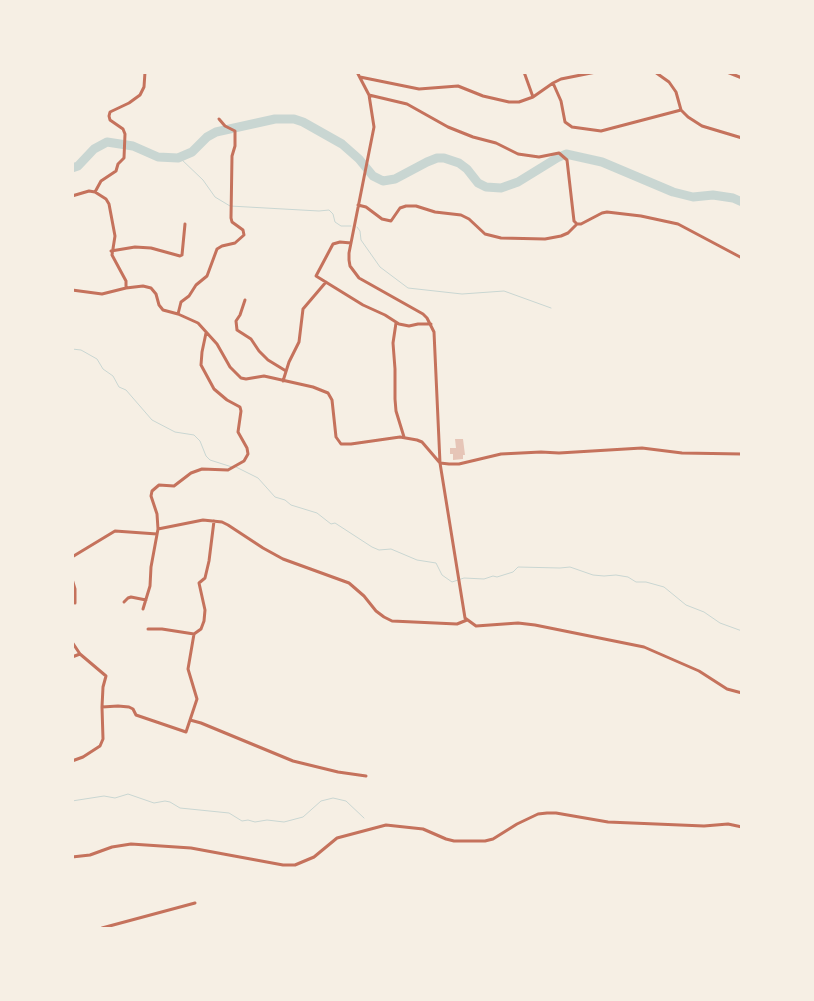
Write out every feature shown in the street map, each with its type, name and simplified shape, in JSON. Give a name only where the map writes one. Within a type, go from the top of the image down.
[{"type":"street","points":[[94,192],[116,170],[118,164],[124,158],[126,140],[123,129],[110,120],[110,112],[129,103],[140,95],[144,88],[145,72]]},
{"type":"street","points":[[358,72],[368,94],[374,126],[351,242],[350,266],[359,278],[423,314],[431,324],[435,342],[440,462],[463,612],[467,620],[479,626],[518,623],[536,625],[637,645],[667,656],[699,671],[728,689],[742,693]]},
{"type":"street","points":[[524,72],[533,97]]},
{"type":"street","points":[[360,77],[419,89],[458,86],[483,96],[509,102],[519,102],[533,97],[553,83],[572,76],[596,72]]},
{"type":"street","points":[[655,72],[668,82],[676,92],[681,110],[688,117],[702,126],[742,138]]},
{"type":"street","points":[[727,72],[742,78]]},
{"type":"street","points":[[553,83],[561,101],[564,122],[572,127],[601,131],[681,110]]},
{"type":"street","points":[[368,94],[407,104],[448,127],[473,137],[496,143],[518,154],[539,157],[559,153],[565,157],[574,220],[577,224]]},
{"type":"street","points":[[178,314],[181,302],[207,276],[217,249],[222,246],[235,244],[244,235],[243,230],[232,222],[231,218],[232,156],[235,146],[235,132],[225,126],[219,119]]},
{"type":"street","points":[[72,196],[89,191],[106,198],[109,204],[115,236],[112,255],[126,280],[126,288]]},
{"type":"street","points":[[358,205],[366,207],[382,219],[391,221],[400,208],[406,206],[416,206],[435,212],[461,215],[469,219],[485,234],[501,238],[562,236],[577,224],[607,212],[664,220],[678,224],[742,258]]},
{"type":"street","points":[[112,251],[129,247],[143,248],[180,256],[182,254],[185,224]]},
{"type":"street","points":[[351,242],[336,242],[330,248],[316,276],[396,323],[404,326],[431,324]]},
{"type":"street","points":[[283,381],[289,362],[299,342],[303,309],[326,282]]},
{"type":"street","points":[[72,290],[102,294],[126,288],[143,286],[151,288],[156,294],[160,308],[166,312],[178,314],[198,323],[216,344],[230,367],[241,378],[264,376],[313,387],[328,393],[332,400],[336,437],[341,444],[404,437],[422,442],[440,462],[459,464],[501,454],[541,452],[559,454],[642,448],[690,453],[742,454]]},
{"type":"street","points":[[245,300],[236,321],[237,330],[251,339],[268,360],[286,370]]},
{"type":"street","points":[[396,323],[393,342],[395,400],[396,411],[404,437]]},
{"type":"street","points":[[143,609],[150,586],[151,566],[158,529],[157,514],[151,496],[154,488],[159,485],[174,486],[202,469],[222,471],[231,469],[244,460],[248,451],[238,432],[241,409],[239,405],[220,395],[204,373],[201,358],[206,334]]},
{"type":"street","points":[[158,529],[203,520],[228,525],[263,548],[283,558],[349,583],[364,596],[376,611],[392,621],[457,624],[467,620]]},
{"type":"street","points":[[148,629],[162,629],[194,634],[201,629],[205,610],[199,583],[205,578],[214,521]]},
{"type":"street","points":[[72,557],[115,531],[157,534]]},
{"type":"street","points":[[72,578],[75,589],[75,604]]},
{"type":"street","points":[[124,602],[131,597],[146,600]]},
{"type":"street","points":[[102,707],[129,707],[134,709],[136,714],[186,732],[197,699],[188,669],[194,634]]},
{"type":"street","points":[[72,642],[80,654],[106,676],[103,687],[102,743],[83,757],[72,761]]},
{"type":"street","points":[[72,657],[80,654]]},
{"type":"street","points":[[190,720],[202,722],[293,760],[338,772],[366,776]]},
{"type":"street","points":[[72,857],[90,855],[112,846],[131,844],[191,848],[283,865],[294,865],[314,857],[337,838],[386,825],[422,828],[454,841],[485,841],[493,839],[538,814],[547,813],[608,822],[704,826],[728,824],[742,827]]},
{"type":"street","points":[[102,928],[195,903]]},
{"type":"building","points":[[455,439],[463,439],[465,455],[463,455],[463,459],[453,460],[453,454],[450,454],[450,448],[456,448]]},
{"type":"waterway","points":[[72,168],[78,166],[94,149],[107,142],[133,146],[158,157],[178,158],[192,152],[207,137],[216,132],[275,119],[294,119],[342,144],[359,159],[373,176],[383,181],[395,179],[437,158],[444,158],[459,163],[467,169],[478,183],[486,187],[501,188],[518,182],[566,154],[602,162],[673,192],[693,197],[713,195],[733,198],[742,202]]},
{"type":"waterway","points":[[180,158],[203,180],[215,197],[230,206],[329,210],[333,214],[335,222],[341,226],[351,226]]},
{"type":"waterway","points":[[357,227],[360,231],[361,240],[380,267],[408,288],[462,294],[504,291],[551,308]]},
{"type":"waterway","points":[[72,349],[81,350],[97,359],[103,369],[113,376],[119,387],[126,390],[152,420],[175,432],[194,435],[200,441],[206,456],[210,460],[232,467]]},
{"type":"waterway","points":[[236,467],[258,478],[275,497],[285,500],[291,505],[317,513],[331,524],[335,523],[372,547],[379,550],[391,549],[417,560],[436,563],[442,575],[452,582],[464,578],[484,579],[493,576],[497,577],[513,572],[518,567],[570,567],[593,575],[628,577],[636,582],[646,582],[664,587],[686,605],[704,612],[720,623],[742,631]]},
{"type":"waterway","points":[[72,801],[104,796],[115,798],[128,794],[154,803],[170,802],[180,808],[229,813],[242,821],[255,822],[267,820],[284,822],[303,817],[321,801],[333,798],[346,801],[364,818]]}]
